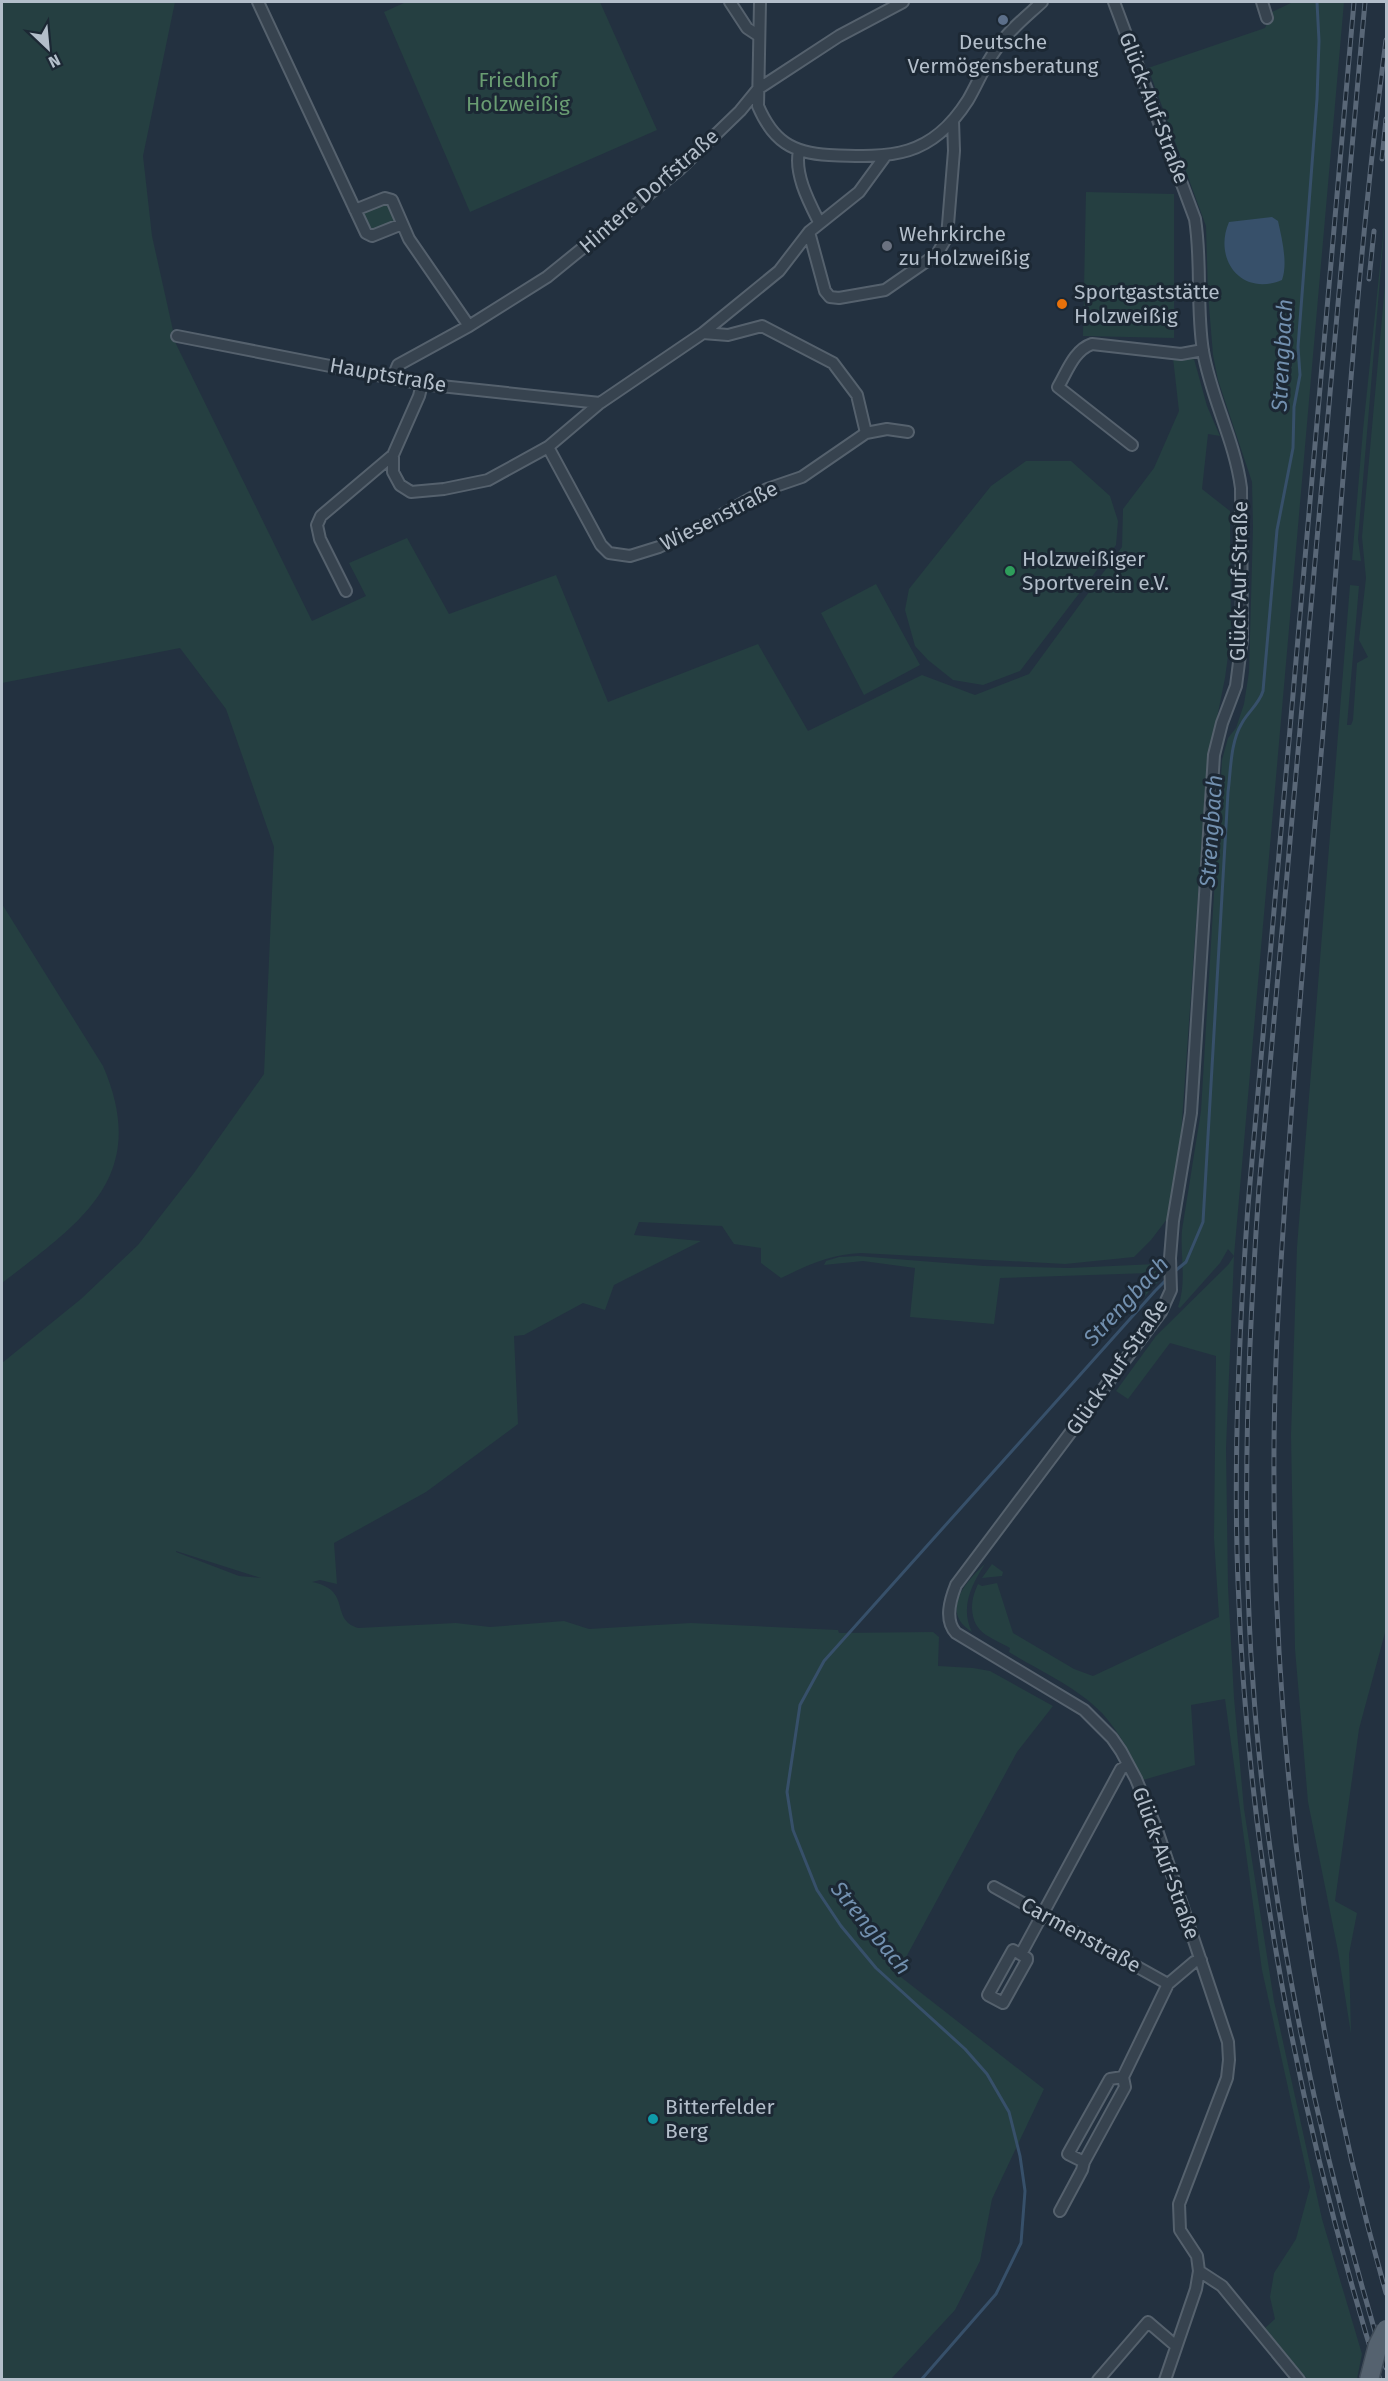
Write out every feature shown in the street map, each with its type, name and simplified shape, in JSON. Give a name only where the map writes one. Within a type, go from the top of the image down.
[{"type":"main road","points":[[1369,2379],[1378,2345],[1386,2329]]},
{"type":"street","points":[[258,2],[366,233],[372,236],[402,224]]},
{"type":"street","points":[[730,2],[752,34],[759,36]]},
{"type":"street","points":[[760,2],[758,89],[759,106],[763,117],[786,145],[799,151],[852,156],[886,155],[913,150],[926,145],[945,131],[967,100],[997,46],[1042,2]]},
{"type":"street","name":"Hintere Dorfstraße","points":[[393,377],[398,365],[469,326],[547,277],[680,169],[740,111],[758,89],[838,36],[903,2]]},
{"type":"street","name":"Glück-Auf-Straße","points":[[1114,2],[1195,219],[1203,350],[1215,401],[1239,472],[1242,639],[1236,686],[1222,723],[1214,755],[1191,1113],[1173,1221],[1171,1290],[1161,1312],[956,1585],[949,1610],[951,1628],[956,1634],[1084,1710],[1112,1738],[1128,1765],[1157,1830],[1228,2042],[1227,2078],[1179,2204],[1180,2230],[1197,2256],[1199,2271]]},
{"type":"street","points":[[1262,2],[1267,18]]},
{"type":"street","points":[[742,20],[760,16]]},
{"type":"street","points":[[809,232],[825,291],[830,297],[840,298],[885,290],[937,254],[948,237],[954,152],[952,120]]},
{"type":"street","points":[[799,151],[797,158],[800,175],[819,222]]},
{"type":"street","points":[[422,384],[393,455],[393,472],[400,485],[411,492],[444,489],[488,480],[548,447],[600,403],[703,333],[779,271],[819,222],[859,192],[886,155]]},
{"type":"street","points":[[355,210],[385,198],[392,200],[409,240],[469,326]]},
{"type":"street","points":[[703,333],[728,335],[762,326],[833,363],[857,395],[866,433]]},
{"type":"street","name":"Hauptstraße","points":[[177,336],[422,384],[600,403]]},
{"type":"street","points":[[1132,445],[1058,387],[1078,352],[1092,344],[1181,354],[1203,350]]},
{"type":"street","name":"Wiesenstraße","points":[[548,447],[601,545],[609,554],[630,556],[659,547],[698,529],[767,489],[802,477],[866,433],[887,429],[908,432]]},
{"type":"street","points":[[346,591],[320,539],[317,525],[321,516],[393,455]]},
{"type":"street","points":[[1020,1954],[1121,1769],[1128,1765]]},
{"type":"street","name":"Carmenstraße","points":[[994,1887],[1168,1984]]},
{"type":"street","points":[[1013,1950],[1020,1954],[1027,1960],[1003,2003],[988,1995],[1013,1950]]},
{"type":"street","points":[[1060,2211],[1125,2087],[1123,2077],[1168,1984],[1194,1962],[1201,1960]]},
{"type":"street","points":[[1084,2162],[1068,2154],[1110,2079],[1123,2077]]},
{"type":"street","points":[[1165,2379],[1199,2271],[1222,2286],[1299,2379]]},
{"type":"street","points":[[1098,2379],[1148,2322],[1176,2346]]},
{"type":"green space","points":[[2,2],[175,2],[143,156],[152,236],[176,344],[312,621],[366,596],[349,563],[407,538],[449,614],[556,575],[608,702],[758,644],[808,731],[922,675],[975,695],[1029,674],[1122,547],[1123,509],[1154,468],[1179,411],[1173,358],[1194,359],[1207,406],[1220,436],[1208,434],[1202,489],[1230,511],[1231,634],[1225,678],[1207,768],[1180,1149],[1167,1219],[1134,1257],[1065,1264],[861,1253],[830,1258],[781,1278],[761,1263],[761,1248],[734,1244],[722,1226],[639,1222],[634,1235],[701,1241],[614,1285],[605,1310],[583,1303],[524,1335],[514,1336],[518,1424],[426,1492],[334,1543],[337,1584],[320,1580],[312,1582],[332,1591],[344,1618],[349,1624],[358,1628],[456,1623],[490,1627],[564,1621],[589,1629],[691,1623],[838,1630],[839,1633],[933,1632],[939,1637],[938,1666],[990,1671],[1053,1706],[1017,1752],[897,1974],[1044,2089],[992,2199],[980,2261],[955,2310],[891,2379],[2,2379],[2,1363],[81,1299],[138,1245],[194,1173],[264,1074],[274,847],[226,709],[180,648],[2,683]],"holes":[[[176,1551],[261,1578],[239,1576]]]},
{"type":"green space","name":"Friedhof Holzweißig","points":[[406,2],[600,2],[657,130],[470,212],[384,12]]},
{"type":"green space","points":[[1293,2],[1344,2],[1234,1256],[1228,1249],[1220,1263],[1180,1308],[1178,1307],[1183,1279],[1182,1230],[1201,1111],[1222,760],[1228,738],[1236,728],[1244,704],[1249,672],[1252,482],[1218,380],[1213,355],[1206,226],[1148,68],[1265,28],[1272,12]]},
{"type":"green space","points":[[1086,192],[1174,194],[1174,338],[1083,336]]},
{"type":"green space","points":[[387,202],[399,223],[371,234],[361,211]]},
{"type":"green space","points":[[1386,208],[1358,539],[1361,561],[1352,560]]},
{"type":"green space","points":[[1386,274],[1386,1629],[1359,1729],[1335,1901],[1357,1913],[1349,1954],[1351,2034],[1338,1951],[1308,1802],[1295,1649],[1291,1435],[1297,1247],[1350,585],[1359,586],[1347,725],[1351,725],[1353,720],[1357,663],[1368,657],[1359,640],[1366,578],[1362,537]]},
{"type":"green space","points":[[1026,461],[1071,461],[1110,496],[1118,521],[1116,545],[1020,671],[983,685],[953,680],[915,646],[905,610],[909,589],[991,486]]},
{"type":"green space","points":[[876,584],[920,665],[864,695],[821,613]]},
{"type":"green space","points":[[2,904],[103,1066],[116,1105],[119,1138],[113,1167],[100,1193],[81,1217],[58,1239],[2,1283]]},
{"type":"green space","points":[[858,1256],[984,1266],[1069,1268],[1156,1264],[1163,1268],[1164,1275],[1145,1296],[1137,1289],[1150,1273],[1000,1278],[994,1324],[910,1317],[915,1268],[863,1261],[824,1265],[826,1261],[839,1257]]},
{"type":"green space","points":[[1234,1256],[1226,1448],[1228,1587],[1234,1698],[1244,1809],[1274,2001],[1322,2219],[1362,2354],[1357,2379],[1307,2379],[1265,2328],[1275,2319],[1270,2297],[1274,2273],[1296,2239],[1310,2187],[1262,1970],[1225,1699],[1191,1705],[1195,1765],[1143,1780],[1125,1745],[1102,1713],[1070,1687],[1009,1652],[1010,1648],[984,1634],[976,1624],[972,1608],[978,1584],[982,1586],[997,1583],[1013,1633],[1074,1669],[1093,1676],[1219,1617],[1214,1538],[1216,1356],[1170,1343],[1128,1399],[1116,1391],[1156,1336],[1228,1265]]},
{"type":"green space","points":[[985,1564],[975,1580],[967,1605],[972,1632],[958,1616],[957,1607],[963,1589]]},
{"type":"green space","points":[[992,1564],[1003,1572],[1002,1576],[982,1578]]},
{"type":"water","points":[[1272,217],[1278,221],[1283,243],[1284,273],[1282,280],[1267,284],[1243,279],[1228,261],[1225,249],[1225,236],[1229,222]]},
{"type":"waterway","name":"Strengbach","points":[[1174,1272],[1186,1262],[1203,1222],[1228,792],[1232,757],[1238,731],[1263,691],[1277,530],[1293,448],[1294,407],[1300,375],[1298,347],[1317,99],[1319,41],[1317,2]]},
{"type":"waterway","name":"Strengbach","points":[[921,2380],[996,2294],[1021,2243],[1025,2191],[1020,2156],[1009,2112],[987,2074],[965,2049],[876,1968],[841,1926],[817,1890],[793,1830],[787,1792],[800,1705],[824,1661],[1167,1279]]},
{"type":"railway","points":[[1354,2],[1248,1206],[1242,1300],[1236,1488],[1238,1582],[1253,1786],[1282,1986],[1325,2183],[1380,2380]]},
{"type":"railway","points":[[1365,2],[1259,1188],[1249,1364],[1247,1539],[1251,1656],[1258,1747],[1268,1837],[1282,1927],[1316,2105],[1360,2281],[1386,2368]]},
{"type":"railway","points":[[1386,40],[1357,304],[1298,1024],[1279,1301],[1274,1483],[1281,1688],[1302,1892],[1337,2094],[1386,2293]]},
{"type":"railway","points":[[1382,159],[1386,119]]},
{"type":"railway","points":[[1369,279],[1374,231]]},
{"type":"place","name":"Deutsche Vermögensberatung","points":[[1003,20]]},
{"type":"place","name":"Wehrkirche zu Holzweißig","points":[[887,246]]},
{"type":"place","name":"Sportgaststätte Holzweißig","points":[[1062,304]]},
{"type":"place","name":"Holzweißiger Sportverein e.V.","points":[[1010,571]]},
{"type":"place","name":"Bitterfelder Berg","points":[[653,2119]]}]
